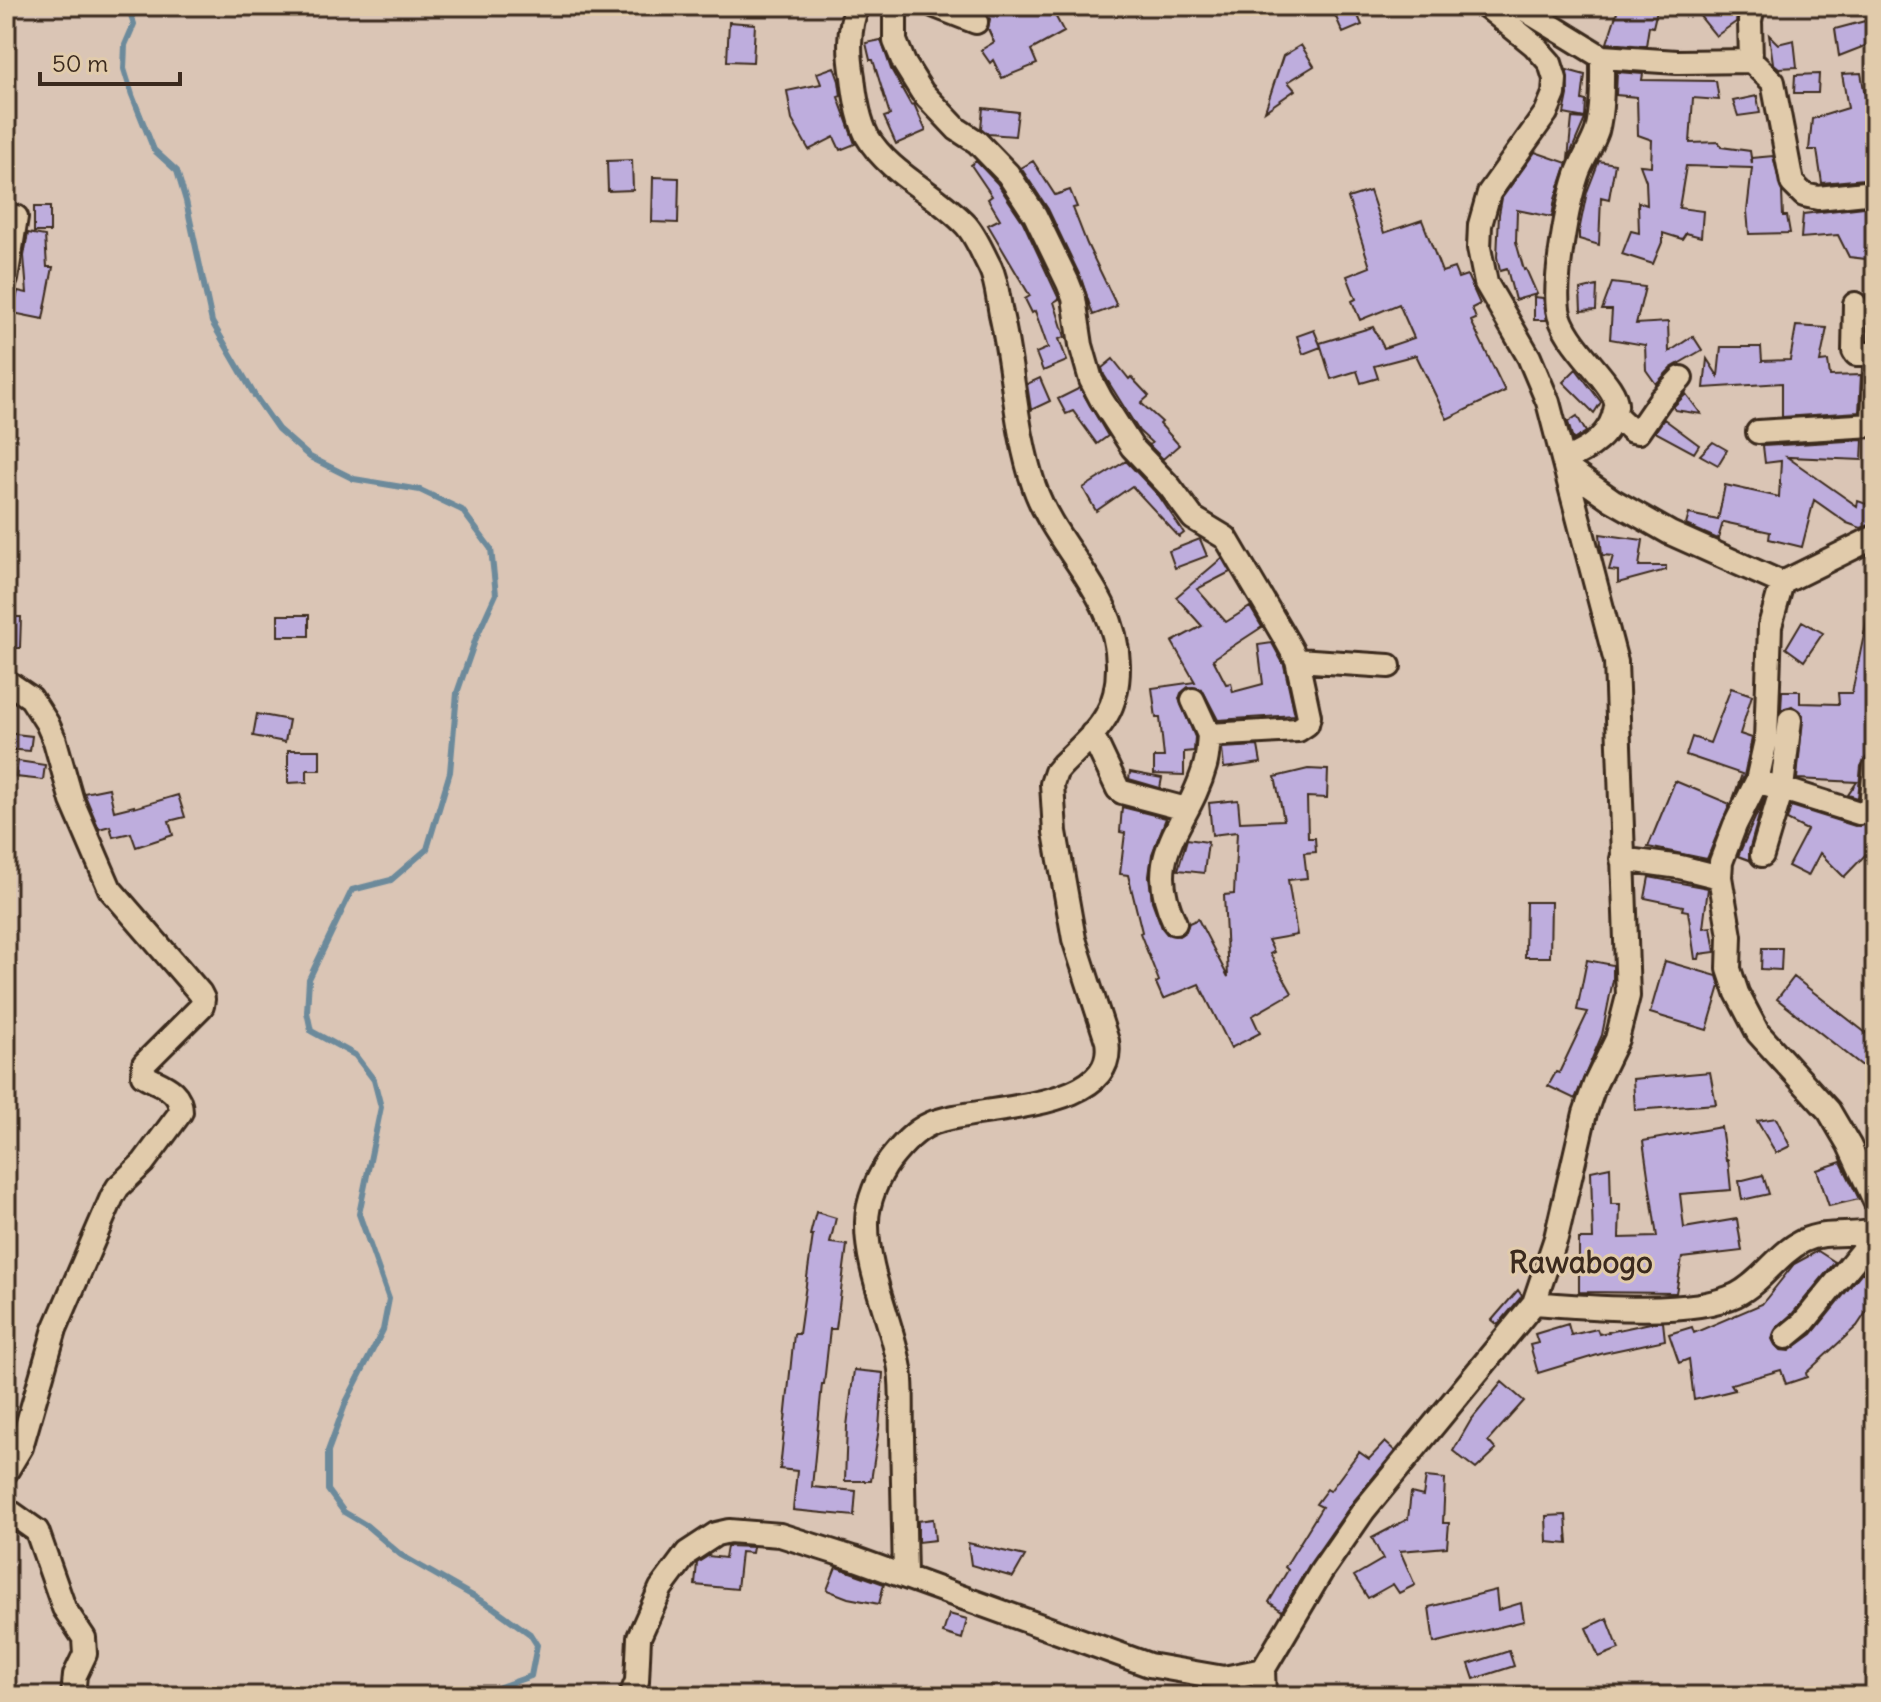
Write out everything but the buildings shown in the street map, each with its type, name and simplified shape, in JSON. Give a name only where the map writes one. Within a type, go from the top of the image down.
[{"type":"street","points":[[857,6],[852,19],[849,47],[859,114],[865,131],[891,163],[968,227],[992,272],[1011,359],[1020,432],[1033,484],[1047,519],[1111,618],[1118,664],[1115,698],[1108,716],[1056,772],[1052,784],[1055,832],[1074,939],[1107,1041],[1105,1061],[1088,1082],[1056,1100],[943,1119],[916,1131],[889,1161],[871,1201],[866,1221],[875,1278],[893,1333],[901,1372],[905,1576]]},
{"type":"street","points":[[895,6],[895,41],[922,92],[957,129],[977,142],[1008,174],[1035,215],[1071,290],[1081,345],[1091,380],[1101,399],[1132,447],[1170,487],[1193,518],[1226,538],[1297,660],[1309,716],[1304,727],[1298,730],[1209,735]]},
{"type":"street","points":[[935,6],[976,22]]},
{"type":"street","points":[[1264,1696],[1263,1670],[1321,1572],[1364,1510],[1534,1303],[1556,1238],[1571,1161],[1585,1113],[1624,1018],[1628,996],[1616,662],[1548,402],[1529,357],[1486,283],[1479,248],[1480,225],[1489,193],[1550,106],[1555,90],[1554,72],[1534,45],[1486,6]]},
{"type":"street","points":[[1519,6],[1602,57],[1677,62],[1751,61],[1773,82],[1783,125],[1789,175],[1797,191],[1818,198],[1875,192]]},
{"type":"street","points":[[1751,61],[1750,21],[1753,6]]},
{"type":"street","points":[[1564,463],[1592,446],[1606,431],[1617,402],[1615,393],[1570,340],[1558,311],[1559,271],[1572,196],[1577,174],[1597,130],[1602,57]]},
{"type":"street","points":[[6,279],[16,217]]},
{"type":"street","points":[[1855,304],[1854,351],[1875,357]]},
{"type":"street","points":[[1758,432],[1874,425],[1875,367]]},
{"type":"street","points":[[1614,414],[1632,431],[1638,432],[1660,400],[1681,378]]},
{"type":"street","points":[[1564,463],[1612,500],[1670,533],[1782,583]]},
{"type":"street","points":[[1875,537],[1782,583],[1770,626],[1766,740],[1757,781],[1735,825],[1721,862],[1720,877],[1730,936],[1729,969],[1737,993],[1758,1033],[1829,1111],[1875,1201]]},
{"type":"street","points":[[1297,660],[1389,666]]},
{"type":"street","points":[[6,681],[31,698],[47,723],[72,801],[110,889],[200,993],[203,1001],[202,1006],[142,1067],[146,1077],[170,1088],[179,1100],[181,1112],[143,1163],[112,1197],[55,1329],[21,1447],[6,1472]]},
{"type":"street","points":[[1175,923],[1163,894],[1163,862],[1205,766],[1209,735],[1193,700]]},
{"type":"street","points":[[1762,855],[1782,788],[1790,720]]},
{"type":"street","points":[[1092,734],[1118,789],[1186,809]]},
{"type":"street","points":[[1757,781],[1859,813],[1871,807],[1875,767]]},
{"type":"street","points":[[1622,859],[1680,867],[1720,877]]},
{"type":"street","points":[[1534,1303],[1628,1308],[1719,1300],[1744,1290],[1803,1241],[1825,1235],[1869,1245],[1803,1323],[1786,1337]]},
{"type":"street","points":[[6,1509],[37,1531],[64,1608],[84,1638],[85,1654],[75,1675],[73,1696]]},
{"type":"street","points":[[637,1691],[639,1637],[661,1588],[687,1553],[716,1534],[729,1531],[780,1535],[905,1576],[1149,1665],[1224,1678],[1263,1670]]},
{"type":"waterway","points":[[128,6],[134,24],[125,45],[124,69],[132,95],[154,150],[177,171],[212,322],[255,396],[278,429],[310,457],[354,479],[420,490],[462,510],[491,549],[496,594],[476,638],[457,693],[450,772],[427,849],[391,880],[352,890],[309,979],[307,1012],[311,1031],[355,1055],[374,1080],[381,1107],[359,1214],[389,1299],[383,1330],[346,1402],[328,1451],[328,1490],[344,1512],[366,1525],[401,1555],[494,1608],[530,1634],[537,1645],[531,1676],[500,1687],[486,1696]]},
{"type":"district","name":"Rawabogo","points":[[1581,1262]]}]
